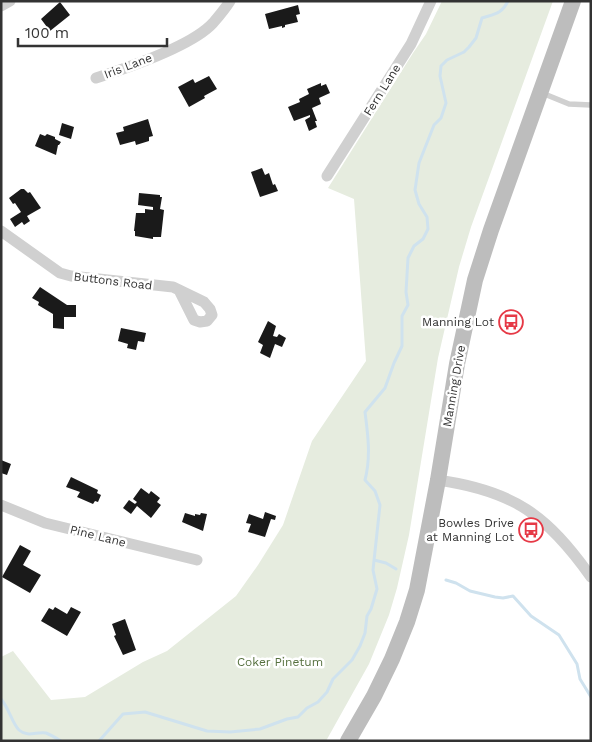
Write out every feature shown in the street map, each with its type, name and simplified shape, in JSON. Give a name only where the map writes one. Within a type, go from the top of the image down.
[{"type":"street","points":[[1,6],[10,1]]},
{"type":"street","name":"Iris Lane","points":[[96,78],[153,57],[196,36],[213,24],[230,1]]},
{"type":"street","name":"Fern Lane","points":[[327,176],[411,44],[431,1]]},
{"type":"street","name":"Manning Drive","points":[[348,741],[374,696],[392,659],[417,590],[474,280],[490,230],[573,1]]},
{"type":"street","name":"Buttons Road","points":[[1,231],[60,273],[71,276],[172,287],[179,290]]},
{"type":"street","points":[[438,480],[479,488],[510,499],[525,508],[557,533],[591,577]]},
{"type":"street","name":"Pine Lane","points":[[1,505],[45,523],[197,560]]},
{"type":"lane","points":[[540,92],[569,104],[591,105]]},
{"type":"green space","name":"Coker Pinetum","points":[[442,1],[553,1],[471,227],[459,267],[438,358],[409,535],[389,615],[369,664],[326,741],[1,741],[1,657],[13,651],[51,700],[85,697],[143,662],[167,651],[236,596],[283,525],[312,441],[366,361],[354,199],[328,188],[426,34]]},
{"type":"building","points":[[60,2],[70,15],[50,31],[41,19]]},
{"type":"building","points":[[298,5],[300,14],[296,15],[298,22],[285,25],[282,28],[282,26],[269,29],[265,14]]},
{"type":"building","points":[[209,76],[217,89],[189,107],[178,87],[193,79],[195,83]]},
{"type":"building","points":[[321,83],[321,86],[326,84],[330,93],[319,98],[321,104],[312,108],[317,121],[315,121],[317,127],[309,131],[305,120],[310,115],[294,121],[288,107],[300,102],[299,99],[309,94],[307,89]]},
{"type":"building","points":[[148,119],[153,136],[149,137],[149,141],[136,145],[135,141],[120,145],[116,133],[124,131],[123,127]]},
{"type":"building","points":[[62,123],[74,127],[71,139],[59,135]]},
{"type":"building","points":[[40,134],[55,137],[55,139],[61,142],[58,145],[56,155],[35,146]]},
{"type":"building","points":[[262,168],[265,175],[269,173],[273,185],[275,184],[278,191],[260,197],[251,172]]},
{"type":"building","points":[[21,189],[28,193],[30,192],[41,208],[27,216],[30,221],[24,225],[22,222],[15,227],[10,219],[21,212],[9,198]]},
{"type":"building","points":[[139,193],[160,195],[162,197],[160,209],[164,210],[161,237],[153,237],[153,239],[135,236],[136,213],[145,213],[145,209],[153,210],[153,207],[138,205]]},
{"type":"building","points":[[40,287],[67,305],[76,305],[76,317],[64,317],[64,329],[53,328],[53,314],[38,305],[39,302],[32,298]]},
{"type":"building","points":[[268,321],[276,326],[273,336],[277,337],[279,334],[286,338],[282,347],[275,344],[270,358],[260,353],[263,345],[258,342]]},
{"type":"building","points":[[121,328],[146,333],[144,342],[138,341],[136,350],[127,348],[128,344],[118,341]]},
{"type":"building","points":[[1,460],[11,464],[7,475],[1,473]]},
{"type":"building","points":[[71,477],[98,490],[97,493],[101,495],[98,502],[95,501],[93,504],[77,497],[80,492],[66,487]]},
{"type":"building","points":[[141,488],[149,494],[151,491],[160,498],[157,502],[161,505],[151,518],[137,506],[131,514],[123,508],[129,500],[135,504],[137,502],[133,499]]},
{"type":"building","points":[[265,512],[276,516],[275,520],[271,519],[265,537],[248,532],[251,524],[246,523],[249,514],[263,519]]},
{"type":"building","points":[[185,513],[195,516],[195,514],[200,515],[201,513],[207,514],[203,531],[182,522]]},
{"type":"building","points":[[20,545],[31,551],[23,565],[41,575],[30,593],[2,577]]},
{"type":"building","points":[[55,607],[67,614],[71,607],[81,612],[67,636],[41,621],[49,608],[53,610]]},
{"type":"building","points":[[125,619],[136,650],[123,655],[114,636],[116,635],[112,624]]},
{"type":"waterway","points":[[99,741],[123,714],[145,712],[207,731],[230,732],[260,729],[298,717],[307,708],[318,702],[327,692],[333,679],[352,660],[360,646],[365,633],[367,616],[377,589],[373,570],[380,505],[375,491],[365,480],[368,454],[365,412],[385,388],[402,346],[402,316],[408,305],[406,292],[408,258],[414,246],[423,239],[428,229],[427,217],[419,204],[415,190],[419,163],[434,125],[441,118],[446,103],[440,76],[441,66],[447,60],[464,52],[476,38],[482,18],[500,11],[508,1]]},
{"type":"waterway","points":[[374,560],[386,563],[396,569]]},
{"type":"waterway","points":[[446,580],[470,591],[495,597],[513,596],[531,616],[559,635],[577,664],[580,679],[591,697]]},
{"type":"waterway","points":[[1,699],[19,730],[26,734],[46,733],[61,741]]},
{"type":"place","name":"Manning Lot","points":[[511,322]]},
{"type":"place","name":"Bowles Drive at Manning Lot","points":[[531,530]]}]
